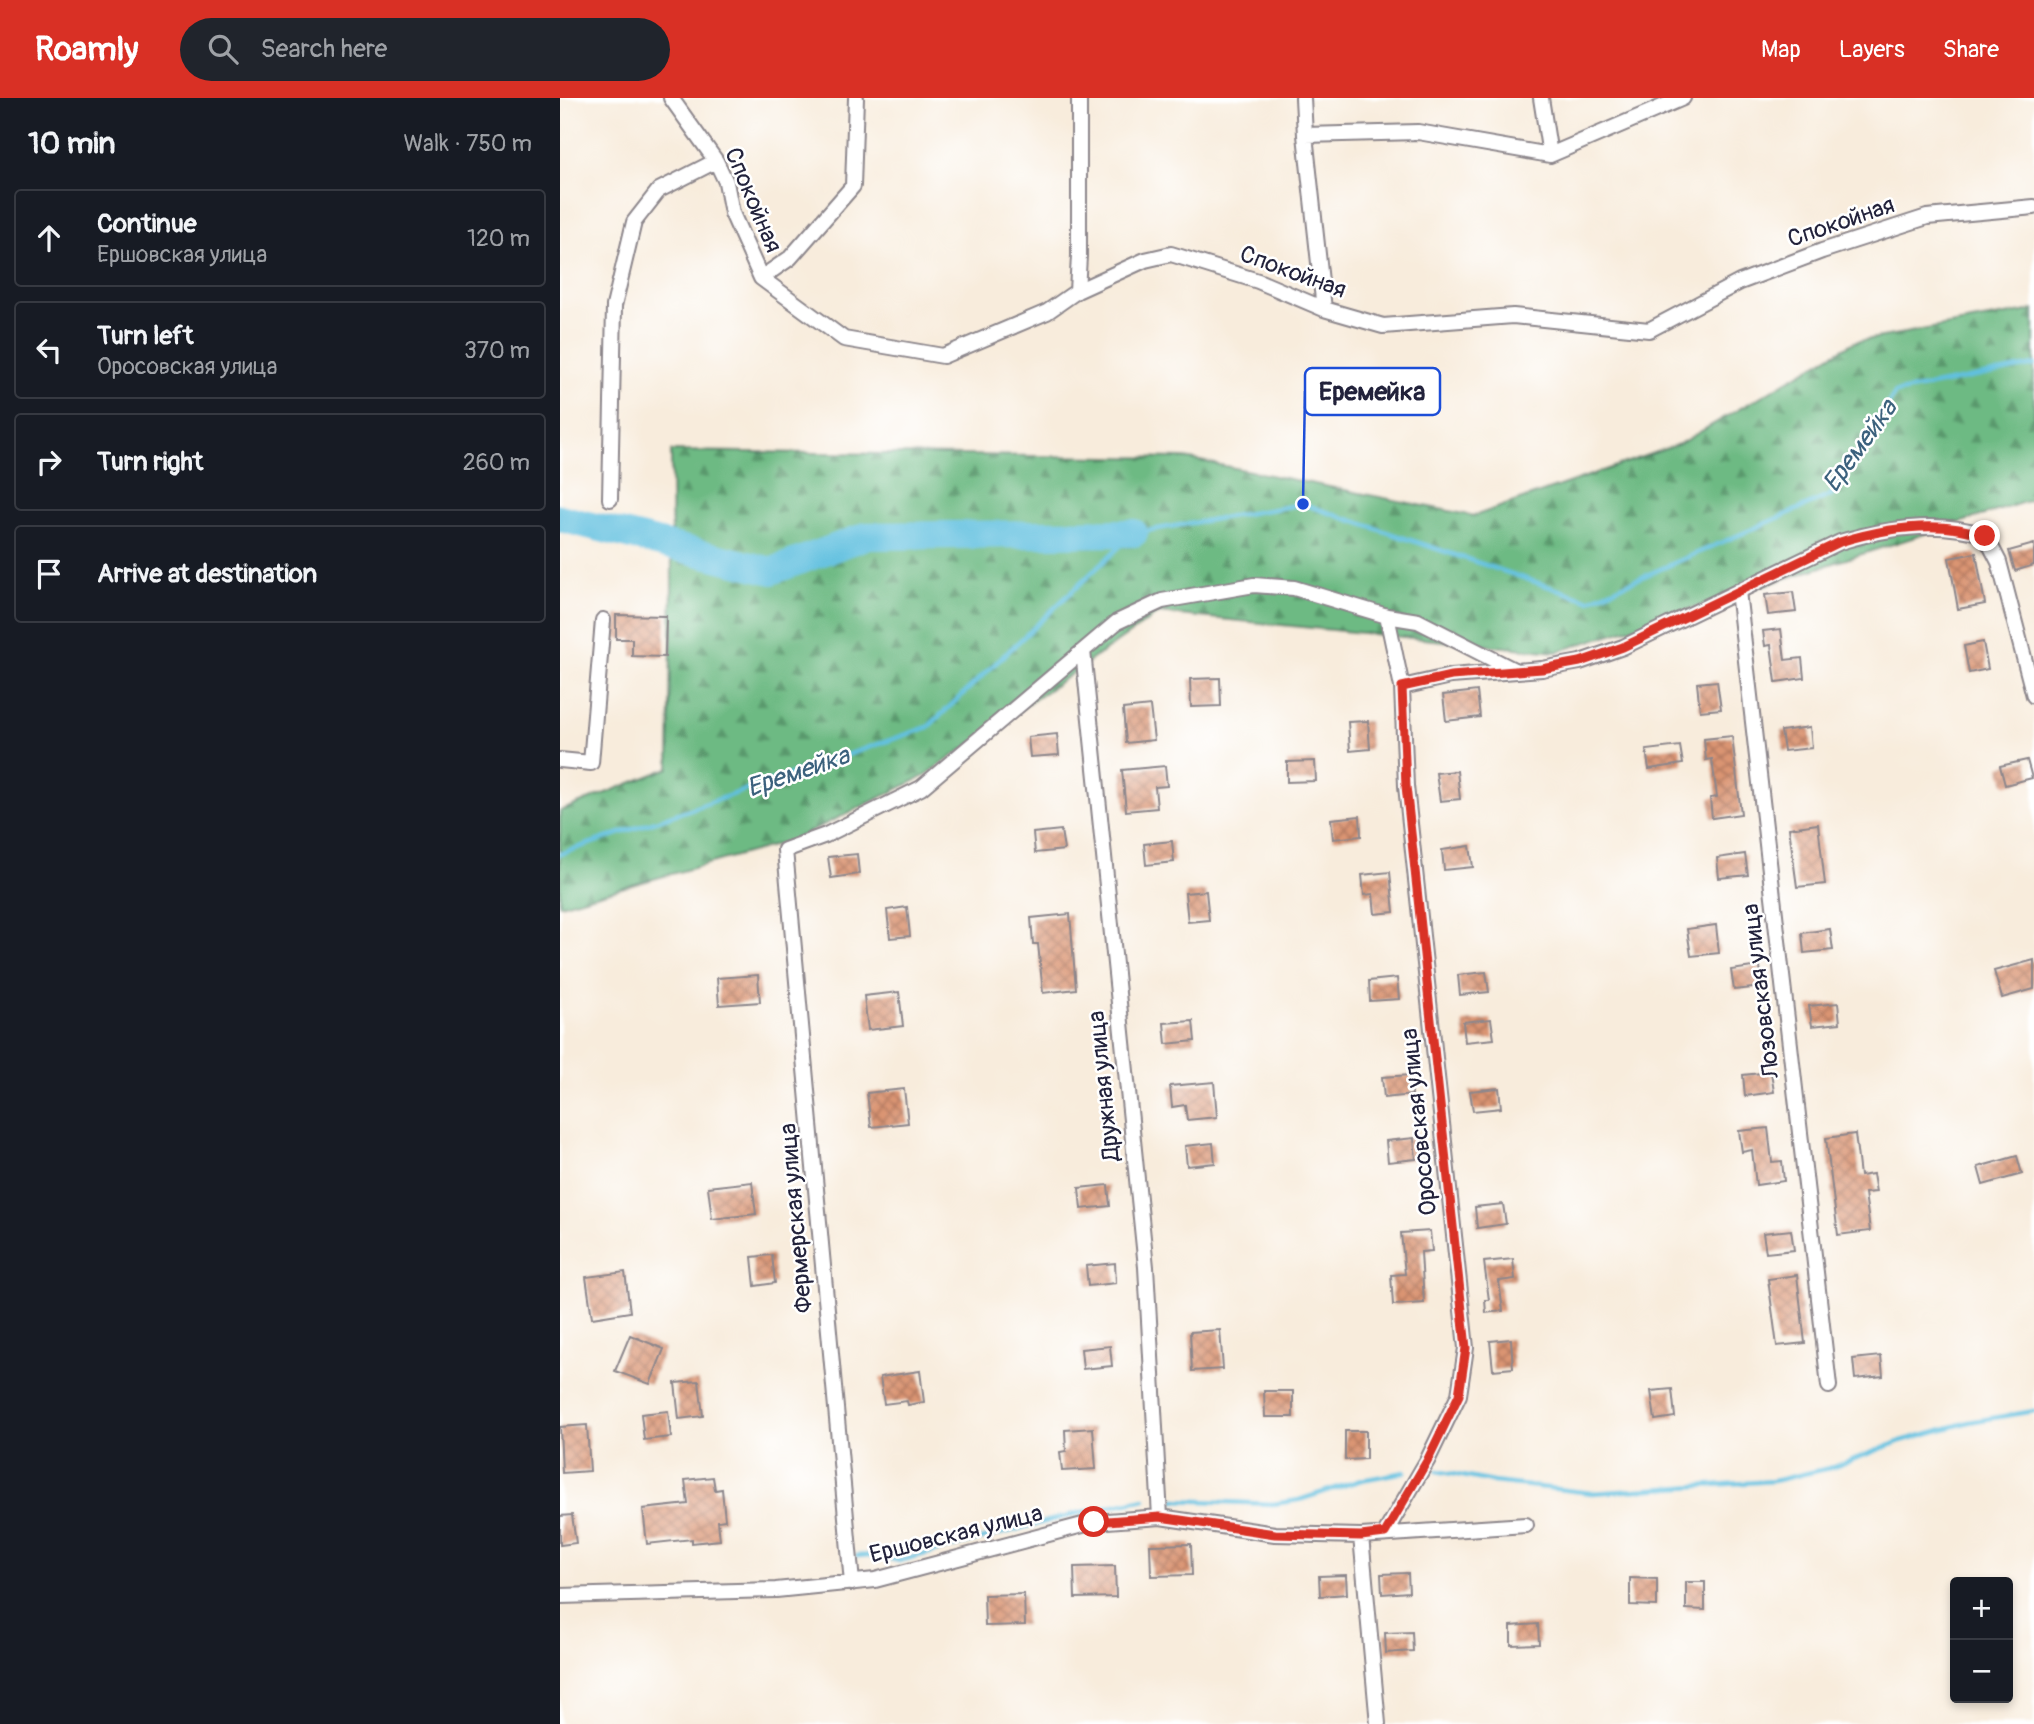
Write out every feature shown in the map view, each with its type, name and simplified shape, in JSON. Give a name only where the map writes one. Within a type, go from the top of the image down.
[{"type":"street","name":"Спокойная","points":[[671,98],[716,161],[726,182],[732,213],[761,278],[844,339],[943,356],[1047,312],[1077,291],[1145,260],[1171,254],[1258,281],[1324,309],[1383,326],[1513,316],[1649,330],[1740,282],[1901,225],[1927,217],[2034,207]]},
{"type":"street","points":[[761,278],[790,258],[853,186],[856,98]]},
{"type":"street","points":[[1077,291],[1079,98]]},
{"type":"street","points":[[1303,98],[1324,309]]},
{"type":"street","points":[[1541,98],[1550,155]]},
{"type":"street","points":[[1305,135],[1418,132],[1550,155],[1683,98]]},
{"type":"street","points":[[610,499],[614,306],[634,222],[659,190],[716,161]]},
{"type":"street","points":[[1402,687],[1451,676],[1542,669],[1580,662],[1623,647],[1840,542],[1871,533],[1931,527],[1965,528],[1985,536],[1999,562],[2034,696]]},
{"type":"street","points":[[1083,651],[1117,622],[1162,601],[1254,585],[1294,588],[1387,616],[1418,621],[1515,670]]},
{"type":"street","name":"Лозовская улица","points":[[1738,591],[1829,1386]]},
{"type":"street","name":"Оросовская улица","points":[[1385,1533],[1427,1461],[1459,1395],[1466,1348],[1406,786],[1402,687],[1387,616]]},
{"type":"street","points":[[560,760],[591,763],[603,620]]},
{"type":"street","name":"Фермерская улица","points":[[852,1583],[785,850],[826,835],[921,788],[1083,651]]},
{"type":"street","name":"Дружная улица","points":[[1083,651],[1146,1267],[1160,1517]]},
{"type":"street","name":"Ершовская улица","points":[[560,1596],[776,1590],[875,1580],[1094,1522],[1160,1517],[1275,1534],[1361,1536],[1526,1525]]},
{"type":"street","points":[[1361,1536],[1378,1724]]},
{"type":"green space","points":[[2034,310],[2034,499],[1556,652],[1159,613],[923,777],[790,841],[560,905],[560,811],[669,768],[671,451],[1185,458],[1474,516],[1679,444],[1854,342]]},
{"type":"building","points":[[2034,544],[2034,565],[2015,571],[2009,551]]},
{"type":"building","points":[[1976,553],[1985,604],[1958,609],[1949,558]]},
{"type":"building","points":[[1793,592],[1796,612],[1768,615],[1765,595]]},
{"type":"building","points":[[616,615],[666,616],[665,657],[632,656],[632,639],[616,639]]},
{"type":"building","points":[[1781,629],[1785,660],[1802,658],[1804,678],[1776,682],[1771,645],[1765,646],[1763,631]]},
{"type":"building","points":[[1983,642],[1988,669],[1969,673],[1964,646]]},
{"type":"building","points":[[1220,678],[1221,706],[1191,707],[1190,679]]},
{"type":"building","points":[[1717,681],[1721,709],[1700,711],[1697,683]]},
{"type":"building","points":[[1477,691],[1480,717],[1446,721],[1443,695]]},
{"type":"building","points":[[1150,706],[1154,740],[1126,743],[1123,709]]},
{"type":"building","points":[[1368,721],[1370,749],[1350,751],[1348,722]]},
{"type":"building","points":[[1810,727],[1812,748],[1784,751],[1781,731]]},
{"type":"building","points":[[1057,734],[1059,755],[1030,757],[1028,737]]},
{"type":"building","points":[[1732,736],[1741,814],[1712,818],[1710,798],[1717,797],[1712,759],[1706,760],[1704,739]]},
{"type":"building","points":[[1680,746],[1683,764],[1649,769],[1646,750]]},
{"type":"building","points":[[2027,760],[2032,778],[2005,785],[2000,766]]},
{"type":"building","points":[[1315,761],[1316,781],[1287,782],[1287,762]]},
{"type":"building","points":[[1165,766],[1167,786],[1155,787],[1157,808],[1126,811],[1122,770]]},
{"type":"building","points":[[1457,771],[1460,799],[1440,801],[1436,773]]},
{"type":"building","points":[[1360,816],[1361,836],[1333,839],[1331,819]]},
{"type":"building","points":[[1818,824],[1825,884],[1797,887],[1789,828]]},
{"type":"building","points":[[1061,830],[1064,850],[1035,853],[1033,833]]},
{"type":"building","points":[[1172,841],[1174,862],[1146,865],[1144,844]]},
{"type":"building","points":[[1470,846],[1473,867],[1444,870],[1442,850]]},
{"type":"building","points":[[857,854],[859,874],[831,878],[828,857]]},
{"type":"building","points":[[1745,854],[1748,875],[1719,878],[1717,858]]},
{"type":"building","points":[[1390,872],[1394,912],[1375,914],[1373,894],[1364,895],[1362,875]]},
{"type":"building","points":[[1206,891],[1209,920],[1188,922],[1185,893]]},
{"type":"building","points":[[907,907],[910,936],[890,938],[887,910]]},
{"type":"building","points":[[1070,914],[1076,989],[1043,993],[1038,944],[1033,944],[1031,918]]},
{"type":"building","points":[[1716,925],[1719,953],[1691,956],[1687,929]]},
{"type":"building","points":[[1830,929],[1833,950],[1804,953],[1802,933]]},
{"type":"building","points":[[2034,960],[2034,989],[2002,998],[1994,971]]},
{"type":"building","points":[[1760,966],[1762,987],[1734,990],[1731,970]]},
{"type":"building","points":[[1486,972],[1489,992],[1460,995],[1458,975]]},
{"type":"building","points":[[758,975],[760,1002],[719,1005],[717,978]]},
{"type":"building","points":[[1397,978],[1399,999],[1370,1001],[1369,981]]},
{"type":"building","points":[[899,992],[903,1026],[868,1030],[864,996]]},
{"type":"building","points":[[1838,1003],[1840,1023],[1812,1026],[1809,1006]]},
{"type":"building","points":[[1491,1019],[1494,1039],[1465,1042],[1463,1022]]},
{"type":"building","points":[[1193,1021],[1195,1041],[1166,1044],[1164,1023]]},
{"type":"building","points":[[1771,1072],[1774,1092],[1745,1096],[1743,1075]]},
{"type":"building","points":[[1411,1075],[1412,1095],[1384,1098],[1382,1077]]},
{"type":"building","points":[[1214,1082],[1217,1117],[1187,1120],[1185,1105],[1172,1107],[1170,1086]]},
{"type":"building","points":[[1499,1088],[1501,1108],[1473,1111],[1470,1091]]},
{"type":"building","points":[[904,1089],[908,1123],[871,1127],[867,1093]]},
{"type":"building","points":[[1768,1128],[1772,1162],[1782,1161],[1784,1181],[1756,1185],[1752,1150],[1742,1152],[1739,1131]]},
{"type":"building","points":[[1855,1134],[1860,1176],[1873,1174],[1876,1192],[1865,1193],[1870,1231],[1838,1235],[1826,1138]]},
{"type":"building","points":[[1414,1138],[1416,1159],[1388,1162],[1386,1141]]},
{"type":"building","points":[[1213,1143],[1215,1163],[1187,1166],[1185,1146]]},
{"type":"building","points":[[2017,1156],[2022,1174],[1983,1185],[1978,1167]]},
{"type":"building","points":[[752,1182],[756,1214],[712,1219],[708,1187]]},
{"type":"building","points":[[1108,1185],[1110,1206],[1081,1209],[1079,1188]]},
{"type":"building","points":[[1503,1204],[1506,1224],[1477,1228],[1475,1207]]},
{"type":"building","points":[[1791,1230],[1794,1250],[1766,1253],[1763,1233]]},
{"type":"building","points":[[1430,1231],[1432,1251],[1421,1252],[1424,1303],[1393,1305],[1391,1275],[1405,1274],[1401,1233]]},
{"type":"building","points":[[772,1255],[775,1283],[755,1286],[752,1257]]},
{"type":"building","points":[[1513,1259],[1515,1279],[1499,1281],[1503,1311],[1486,1313],[1485,1300],[1489,1300],[1484,1262]]},
{"type":"building","points":[[1115,1263],[1116,1283],[1088,1286],[1086,1266]]},
{"type":"building","points":[[625,1272],[630,1312],[592,1318],[586,1277]]},
{"type":"building","points":[[1797,1275],[1805,1343],[1777,1346],[1768,1279]]},
{"type":"building","points":[[1220,1330],[1223,1369],[1192,1371],[1190,1332]]},
{"type":"building","points":[[630,1335],[664,1349],[650,1384],[615,1371]]},
{"type":"building","points":[[1511,1339],[1513,1368],[1493,1370],[1490,1341]]},
{"type":"building","points":[[1110,1346],[1112,1366],[1083,1369],[1081,1349]]},
{"type":"building","points":[[1881,1356],[1883,1376],[1855,1379],[1853,1359]]},
{"type":"building","points":[[920,1371],[924,1402],[908,1405],[907,1401],[884,1404],[880,1377]]},
{"type":"building","points":[[699,1381],[703,1416],[679,1419],[675,1383]]},
{"type":"building","points":[[1672,1389],[1675,1417],[1655,1420],[1651,1391]]},
{"type":"building","points":[[1264,1391],[1293,1391],[1293,1417],[1265,1417]]},
{"type":"building","points":[[668,1411],[671,1437],[644,1440],[641,1414]]},
{"type":"building","points":[[587,1425],[590,1471],[562,1473],[560,1427]]},
{"type":"building","points":[[1093,1428],[1096,1469],[1062,1471],[1060,1452],[1066,1451],[1065,1430]]},
{"type":"building","points":[[1345,1431],[1366,1431],[1366,1459],[1345,1460]]},
{"type":"building","points":[[713,1477],[715,1490],[722,1489],[725,1520],[718,1521],[720,1540],[692,1543],[692,1539],[647,1544],[643,1509],[688,1504],[685,1480]]},
{"type":"building","points":[[572,1515],[576,1543],[560,1545],[560,1516]]},
{"type":"building","points":[[1191,1544],[1192,1575],[1151,1576],[1150,1545]]},
{"type":"building","points":[[1115,1566],[1116,1597],[1075,1598],[1074,1567]]},
{"type":"building","points":[[1408,1573],[1409,1592],[1382,1594],[1381,1574]]},
{"type":"building","points":[[1346,1575],[1347,1594],[1320,1596],[1319,1576]]},
{"type":"building","points":[[1630,1578],[1657,1579],[1657,1606],[1630,1605]]},
{"type":"building","points":[[1686,1582],[1705,1582],[1705,1610],[1686,1609]]},
{"type":"building","points":[[1024,1594],[1025,1625],[985,1626],[984,1595]]},
{"type":"building","points":[[1538,1624],[1539,1644],[1511,1645],[1511,1626]]},
{"type":"building","points":[[1412,1632],[1413,1651],[1386,1653],[1385,1633]]},
{"type":"waterway","name":"Еремейка","points":[[560,854],[928,727],[1134,533],[1303,504],[1589,600],[1831,495],[1895,393],[2034,365]]},
{"type":"waterway","name":"Еремейка","points":[[560,518],[772,571],[866,536],[1134,533]]},
{"type":"waterway","points":[[1437,1471],[1493,1482],[1592,1493],[1773,1481],[1834,1467],[1901,1441],[1969,1422],[2034,1411]]},
{"type":"waterway","points":[[1175,1500],[1273,1504],[1299,1500],[1361,1480],[1405,1472]]},
{"type":"waterway","points":[[857,1556],[874,1555],[899,1561],[1082,1512],[1145,1499]]},
{"type":"place","name":"Еремейка","points":[[1303,504]]},
{"type":"route","points":[[1094,1522],[1160,1517],[1275,1534],[1361,1536],[1385,1533],[1427,1461],[1459,1395],[1466,1348],[1406,786],[1402,687],[1451,676],[1542,669],[1580,662],[1623,647],[1840,542],[1871,533],[1931,527],[1965,528],[1985,536]]}]
